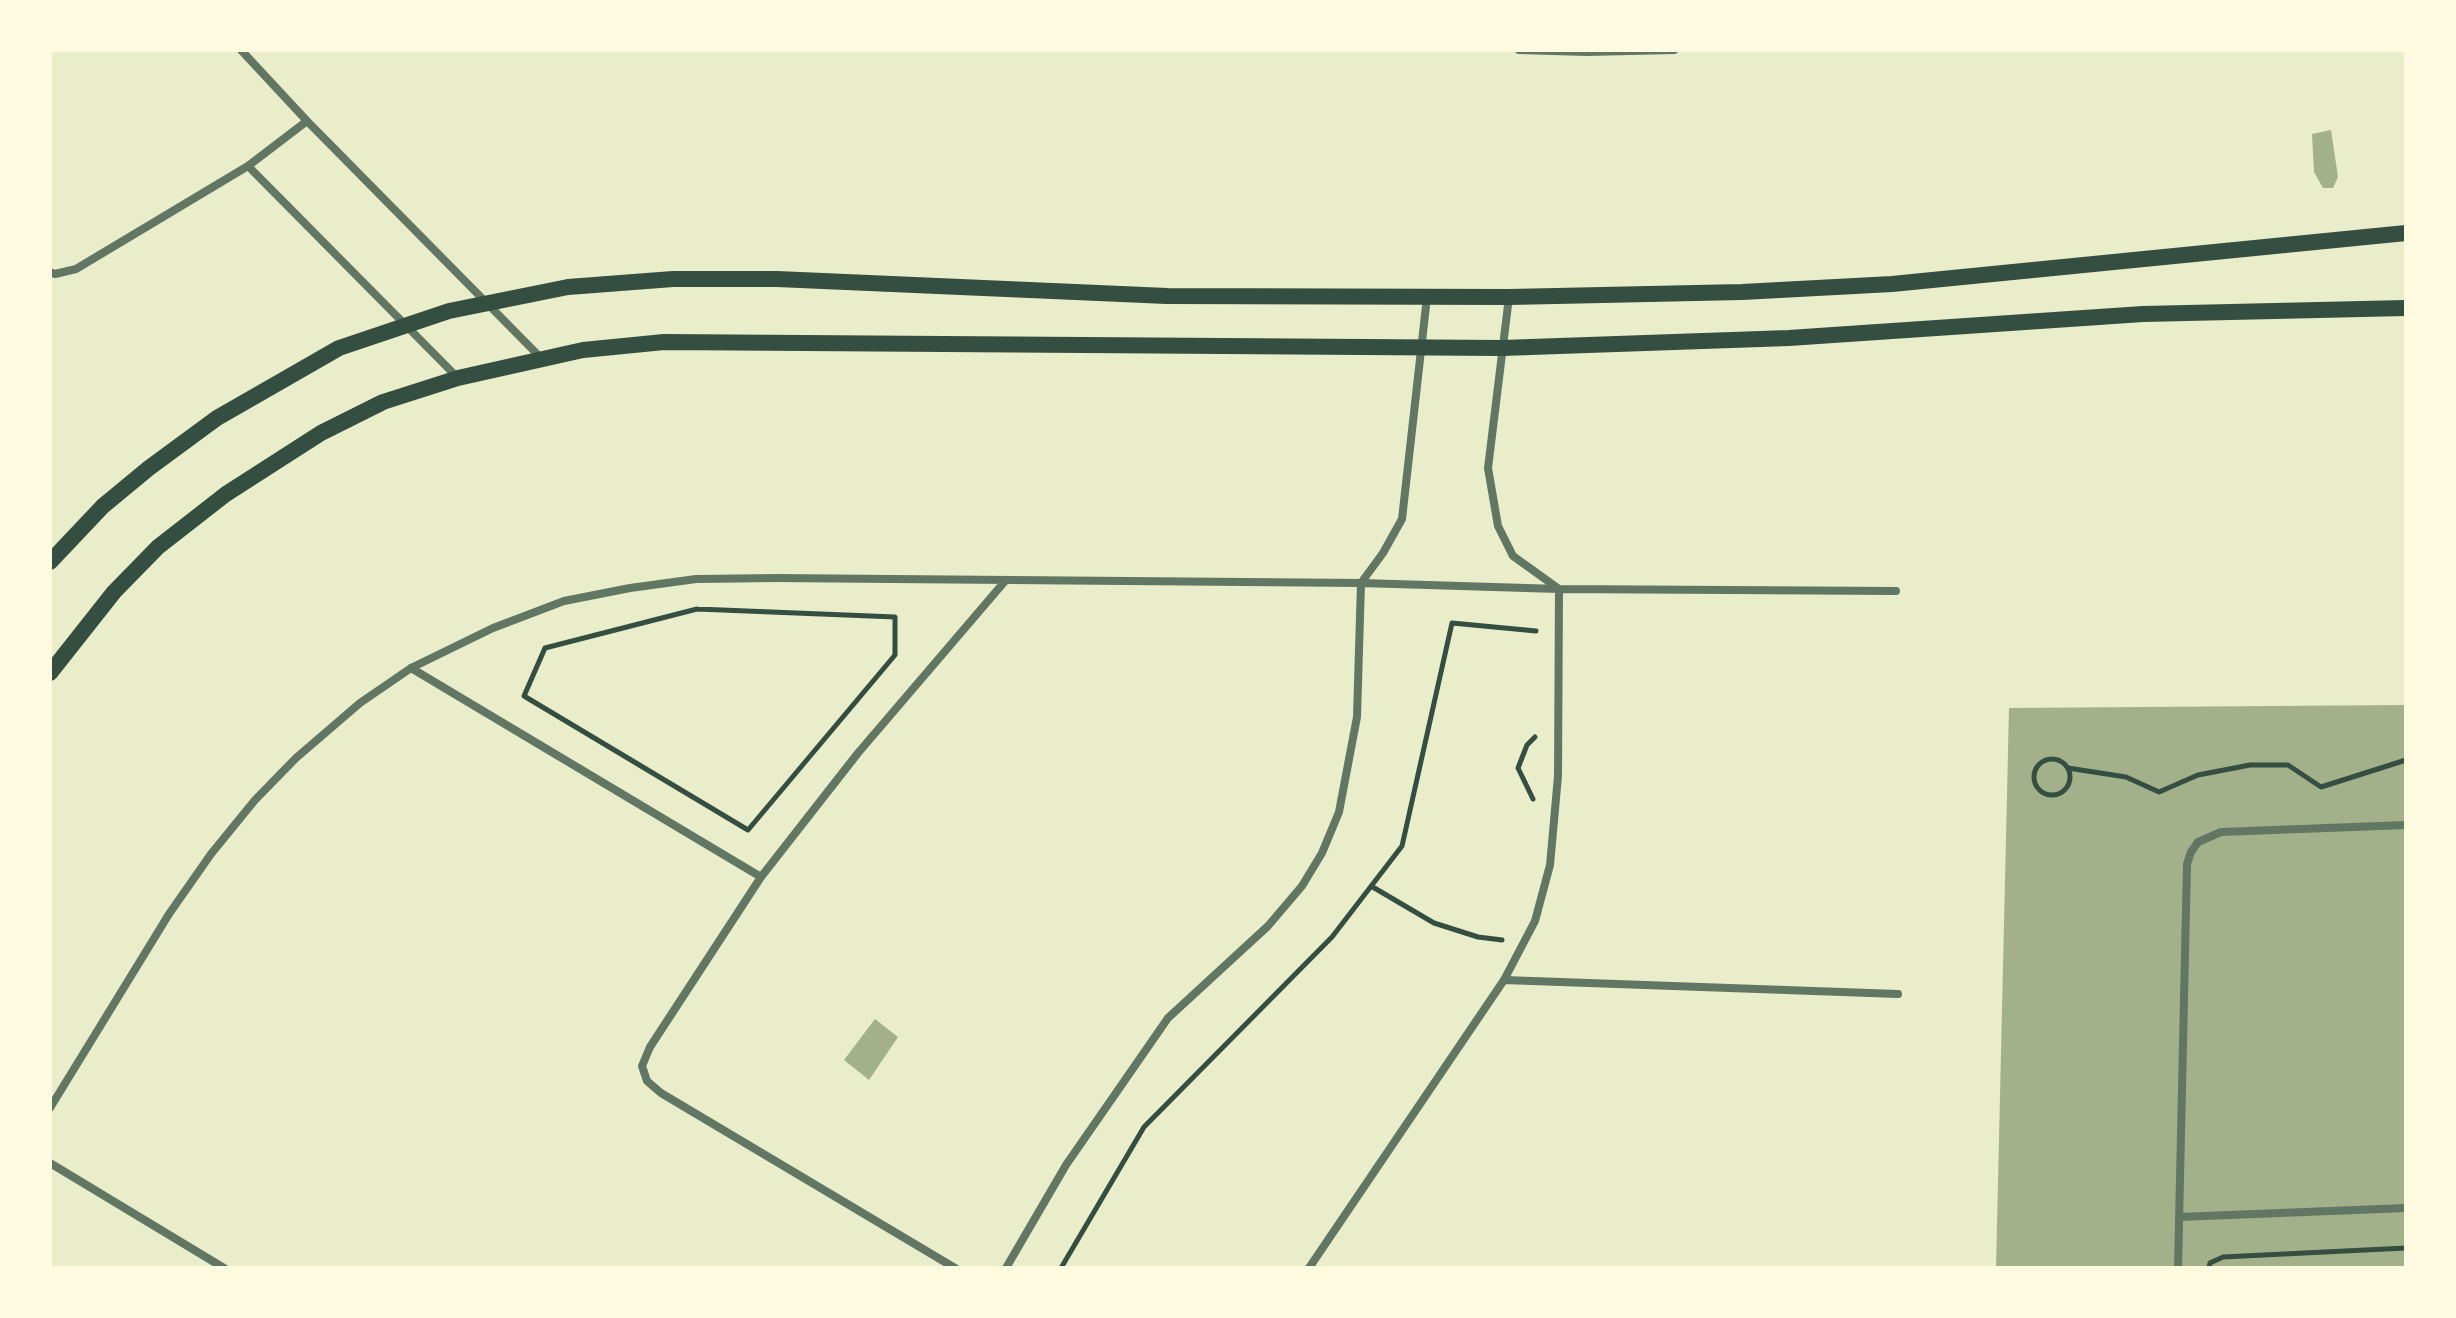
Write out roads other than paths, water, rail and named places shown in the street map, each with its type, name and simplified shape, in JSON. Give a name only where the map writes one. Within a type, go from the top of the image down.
[{"type":"main road","points":[[50,562],[103,506],[149,468],[217,418],[339,348],[486,302],[568,287],[673,279],[777,279],[1167,296],[1509,297],[1783,291],[1892,284],[2406,233]]},
{"type":"main road","points":[[50,673],[114,592],[158,547],[226,494],[321,433],[383,402],[458,378],[583,350],[664,342],[1502,348],[1789,338],[2143,314],[2406,308]]},
{"type":"street","points":[[241,50],[542,359]]},
{"type":"street","points":[[1519,50],[1674,50]]},
{"type":"street","points":[[50,272],[55,274],[76,269],[248,166],[307,121]]},
{"type":"street","points":[[248,166],[458,378]]},
{"type":"street","points":[[1006,1268],[1066,1165],[1168,1018],[1268,926],[1302,886],[1322,853],[1339,812],[1357,717],[1361,583],[1402,519],[1427,297]]},
{"type":"street","points":[[1509,297],[1488,468],[1498,526],[1513,556],[1559,589]]},
{"type":"street","points":[[50,1108],[169,914],[211,854],[255,800],[296,758],[360,703],[411,668],[493,628],[564,601],[630,588],[712,579],[1361,583],[1559,589],[1896,591]]},
{"type":"street","points":[[955,1268],[661,1093],[647,1081],[642,1066],[650,1047],[761,877],[858,753],[1006,580]]},
{"type":"street","points":[[1309,1268],[1504,980],[1535,921],[1550,865],[1558,776],[1559,589]]},
{"type":"street","points":[[411,668],[761,877]]},
{"type":"street","points":[[2178,1268],[2187,864],[2191,852],[2198,842],[2221,832],[2406,825]]},
{"type":"street","points":[[1504,980],[1898,994]]},
{"type":"street","points":[[50,1163],[224,1268]]},
{"type":"street","points":[[2179,1217],[2406,1208]]}]
